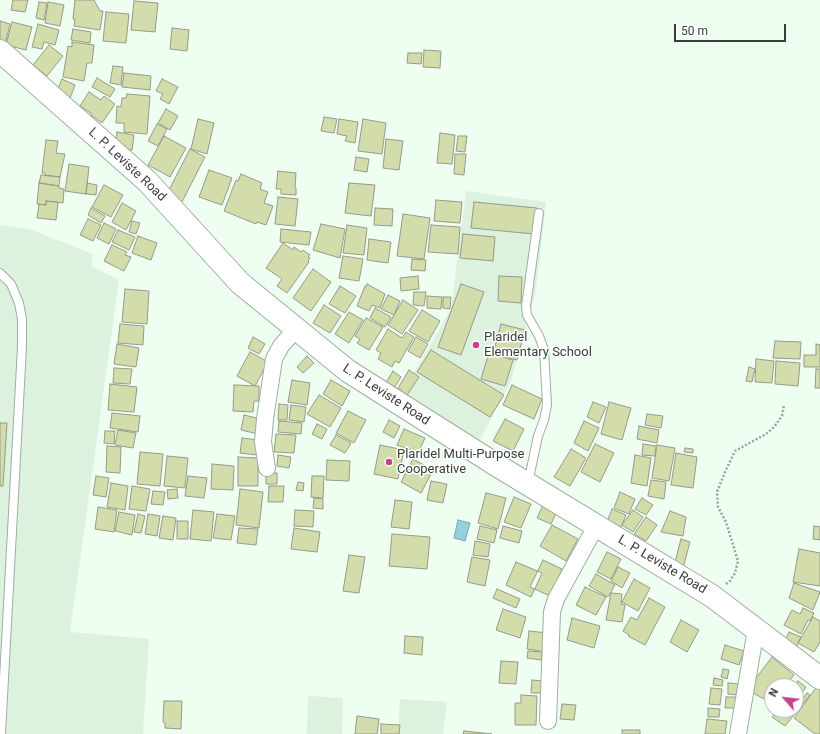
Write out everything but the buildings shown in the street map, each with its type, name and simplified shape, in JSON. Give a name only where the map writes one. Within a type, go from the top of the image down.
[{"type":"main road","name":"L. P. Leviste Road","points":[[0,51],[147,181],[240,283],[348,371],[528,484],[712,596],[820,678]]},
{"type":"street","points":[[267,468],[263,442],[274,359],[281,346],[296,329]]},
{"type":"street","points":[[548,721],[552,612],[556,599],[596,526]]},
{"type":"street","points":[[738,734],[756,629]]},
{"type":"lane","points":[[528,484],[538,436],[548,405],[544,350],[539,336],[527,315],[526,306],[539,212]]},
{"type":"lane","points":[[0,274],[11,284],[19,303],[22,319],[22,347],[2,734]]},
{"type":"path","points":[[712,596],[730,581],[735,573],[738,561],[726,522],[718,507],[717,492],[735,451],[766,434],[774,427],[782,416],[784,405]]},
{"type":"shaded area","name":"Plaridel Elementary School","points":[[466,191],[546,202],[536,291],[511,381],[475,449],[398,400],[451,309]]},
{"type":"shaded area","points":[[0,225],[29,229],[93,254],[91,266],[119,280],[70,632],[149,639],[143,734],[0,734]]},
{"type":"shaded area","points":[[308,696],[343,698],[342,734],[307,734]]},
{"type":"shaded area","points":[[400,699],[447,702],[443,734],[398,734]]},
{"type":"water","points":[[458,520],[470,523],[465,541],[454,538]]},
{"type":"place","name":"Plaridel Elementary School","points":[[476,345]]},
{"type":"place","name":"Plaridel Multi-Purpose Cooperative","points":[[389,462]]}]
